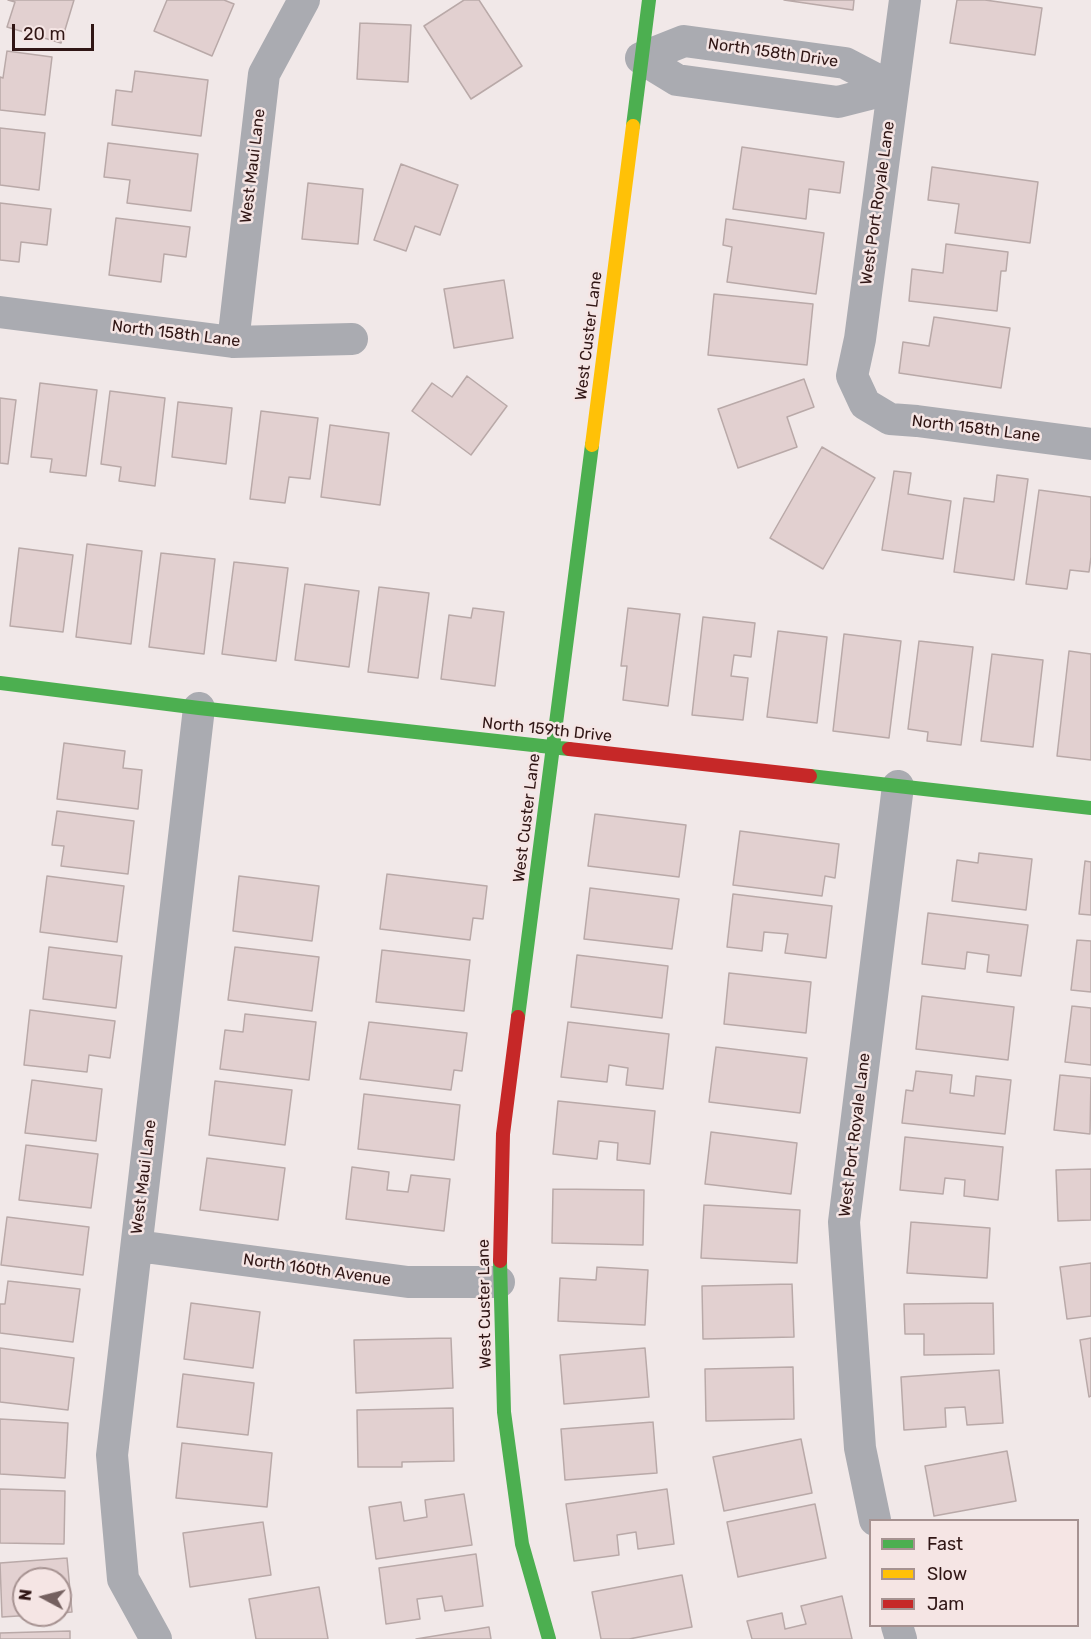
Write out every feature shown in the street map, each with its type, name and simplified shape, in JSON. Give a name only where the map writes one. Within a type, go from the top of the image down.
[{"type":"street","name":"West Maui Lane","points":[[232,342],[264,74],[304,0]]},
{"type":"street","name":"West Custer Lane","points":[[549,1639],[522,1544],[504,1412],[499,1282],[503,1134],[649,0]]},
{"type":"street","name":"West Port Royale Lane","points":[[865,404],[852,376],[860,339],[905,0]]},
{"type":"street","name":"North 158th Drive","points":[[641,58],[684,41],[845,63],[893,88]]},
{"type":"street","points":[[783,95],[790,55]]},
{"type":"street","points":[[641,58],[677,80],[838,102],[893,88]]},
{"type":"street","name":"North 158th Lane","points":[[0,312],[232,342],[352,339]]},
{"type":"street","name":"North 158th Lane","points":[[865,404],[890,419],[1091,444]]},
{"type":"street","name":"North 159th Drive","points":[[0,683],[199,708],[1091,808]]},
{"type":"street","name":"West Maui Lane","points":[[156,1639],[123,1579],[112,1455],[199,708]]},
{"type":"street","name":"West Port Royale Lane","points":[[875,1519],[860,1448],[844,1222],[898,786]]},
{"type":"street","name":"North 160th Avenue","points":[[136,1245],[408,1282],[499,1282]]},
{"type":"building","points":[[8,0],[74,0],[61,43],[7,27],[15,2]]},
{"type":"building","points":[[167,0],[224,0],[234,4],[212,56],[154,31]]},
{"type":"building","points":[[464,0],[479,0],[522,66],[471,99],[424,26]]},
{"type":"building","points":[[784,0],[854,0],[853,10]]},
{"type":"building","points":[[957,0],[985,0],[1042,8],[1035,55],[950,43]]},
{"type":"building","points":[[360,23],[411,25],[408,82],[357,79]]},
{"type":"building","points":[[7,51],[52,57],[45,115],[0,110],[0,77],[3,78]]},
{"type":"building","points":[[135,71],[208,80],[201,136],[112,125],[116,90],[132,92]]},
{"type":"building","points":[[0,128],[45,133],[39,190],[0,185]]},
{"type":"building","points":[[108,143],[198,154],[191,211],[127,203],[130,180],[104,177]]},
{"type":"building","points":[[742,147],[844,162],[840,193],[809,189],[806,219],[733,209]]},
{"type":"building","points":[[401,164],[458,185],[440,235],[415,226],[406,251],[374,240]]},
{"type":"building","points":[[932,167],[1038,182],[1030,243],[955,233],[959,204],[928,200]]},
{"type":"building","points":[[308,183],[363,189],[358,244],[302,239]]},
{"type":"building","points":[[0,203],[51,209],[47,245],[21,242],[19,262],[0,260]]},
{"type":"building","points":[[116,218],[190,227],[186,257],[164,254],[161,282],[109,275]]},
{"type":"building","points":[[726,219],[824,233],[816,294],[727,282],[732,247],[723,245]]},
{"type":"building","points":[[946,244],[1008,252],[1006,271],[1001,271],[997,311],[909,301],[912,269],[943,273]]},
{"type":"building","points":[[504,280],[513,338],[454,348],[444,289]]},
{"type":"building","points":[[714,294],[813,304],[807,365],[708,355]]},
{"type":"building","points":[[934,317],[1010,328],[1001,388],[899,373],[903,342],[929,346]]},
{"type":"building","points":[[467,376],[507,406],[471,455],[412,411],[432,383],[452,397]]},
{"type":"building","points":[[804,379],[814,407],[787,417],[797,447],[738,468],[718,409]]},
{"type":"building","points":[[40,383],[97,390],[86,476],[50,472],[52,459],[31,457]]},
{"type":"building","points":[[110,391],[165,398],[155,486],[119,481],[121,467],[101,464]]},
{"type":"building","points":[[0,398],[16,400],[8,464],[0,463]]},
{"type":"building","points":[[178,402],[232,408],[226,464],[172,457]]},
{"type":"building","points":[[261,411],[318,418],[310,479],[289,477],[285,503],[250,499]]},
{"type":"building","points":[[330,425],[389,433],[380,505],[321,497]]},
{"type":"building","points":[[822,447],[875,478],[823,569],[770,538]]},
{"type":"building","points":[[894,471],[911,473],[908,494],[951,501],[943,559],[882,550]]},
{"type":"building","points":[[997,475],[1028,479],[1014,580],[954,572],[964,498],[994,502]]},
{"type":"building","points":[[1039,490],[1091,497],[1089,572],[1070,570],[1067,589],[1026,584]]},
{"type":"building","points":[[87,544],[142,551],[131,644],[76,637]]},
{"type":"building","points":[[19,548],[73,555],[63,632],[10,626]]},
{"type":"building","points":[[161,553],[215,559],[204,654],[149,647]]},
{"type":"building","points":[[234,562],[288,568],[276,661],[222,654]]},
{"type":"building","points":[[305,584],[359,591],[349,667],[295,660]]},
{"type":"building","points":[[379,587],[429,593],[418,678],[368,672]]},
{"type":"building","points":[[473,608],[504,612],[495,686],[441,679],[449,615],[471,618]]},
{"type":"building","points":[[628,608],[680,614],[668,706],[623,700],[627,666],[621,666]]},
{"type":"building","points":[[703,617],[755,623],[751,657],[734,655],[731,676],[748,678],[743,720],[692,715]]},
{"type":"building","points":[[778,631],[827,637],[817,723],[767,717]]},
{"type":"building","points":[[844,634],[901,641],[889,738],[833,731]]},
{"type":"building","points":[[919,641],[973,647],[961,745],[927,741],[928,732],[908,729]]},
{"type":"building","points":[[1069,651],[1091,654],[1091,760],[1057,756]]},
{"type":"building","points":[[992,654],[1043,660],[1033,747],[981,741]]},
{"type":"building","points":[[64,743],[125,751],[123,768],[142,770],[138,809],[57,799]]},
{"type":"building","points":[[57,811],[134,821],[128,874],[61,866],[64,846],[52,845]]},
{"type":"building","points":[[595,814],[686,825],[679,877],[588,866]]},
{"type":"building","points":[[740,831],[839,844],[835,878],[825,876],[822,896],[733,885]]},
{"type":"building","points":[[979,853],[1032,859],[1026,910],[952,901],[957,860],[978,863]]},
{"type":"building","points":[[1085,861],[1091,862],[1091,915],[1079,914]]},
{"type":"building","points":[[387,874],[487,886],[483,919],[473,918],[470,940],[380,929]]},
{"type":"building","points":[[47,876],[124,886],[117,942],[40,932]]},
{"type":"building","points":[[239,876],[319,886],[312,941],[233,931]]},
{"type":"building","points":[[590,888],[679,899],[672,949],[584,939]]},
{"type":"building","points":[[733,894],[832,906],[826,958],[785,953],[788,934],[764,932],[762,951],[727,947]]},
{"type":"building","points":[[928,913],[1028,925],[1021,976],[987,972],[989,955],[967,952],[965,969],[922,964]]},
{"type":"building","points":[[1077,940],[1091,941],[1091,992],[1071,990]]},
{"type":"building","points":[[49,947],[122,956],[116,1008],[43,999]]},
{"type":"building","points":[[235,947],[319,957],[312,1011],[228,1000]]},
{"type":"building","points":[[382,950],[470,960],[464,1011],[376,1002]]},
{"type":"building","points":[[577,955],[668,966],[662,1018],[571,1007]]},
{"type":"building","points":[[729,973],[811,982],[806,1033],[724,1024]]},
{"type":"building","points":[[922,996],[1014,1007],[1008,1060],[916,1049]]},
{"type":"building","points":[[1072,1006],[1091,1008],[1091,1065],[1065,1062]]},
{"type":"building","points":[[30,1010],[115,1021],[110,1058],[89,1055],[87,1072],[24,1065]]},
{"type":"building","points":[[245,1014],[316,1022],[309,1080],[220,1069],[225,1030],[243,1032]]},
{"type":"building","points":[[369,1022],[467,1033],[462,1071],[454,1070],[451,1090],[360,1079]]},
{"type":"building","points":[[568,1022],[669,1034],[663,1089],[626,1085],[628,1068],[609,1065],[607,1082],[561,1077]]},
{"type":"building","points":[[716,1047],[807,1058],[800,1113],[709,1102]]},
{"type":"building","points":[[916,1071],[952,1075],[950,1093],[974,1096],[976,1076],[1011,1080],[1005,1134],[902,1123],[906,1090],[913,1091]]},
{"type":"building","points":[[1060,1075],[1091,1078],[1090,1134],[1054,1130]]},
{"type":"building","points":[[32,1080],[102,1089],[96,1141],[25,1133]]},
{"type":"building","points":[[215,1081],[292,1090],[285,1145],[209,1135]]},
{"type":"building","points":[[364,1094],[460,1105],[454,1160],[358,1149]]},
{"type":"building","points":[[558,1101],[655,1111],[650,1164],[617,1160],[618,1143],[599,1141],[597,1159],[553,1154]]},
{"type":"building","points":[[711,1132],[797,1143],[791,1194],[705,1184]]},
{"type":"building","points":[[905,1137],[1003,1147],[998,1200],[964,1196],[965,1180],[945,1178],[943,1194],[900,1190]]},
{"type":"building","points":[[26,1145],[98,1154],[91,1208],[19,1200]]},
{"type":"building","points":[[207,1158],[285,1168],[278,1220],[200,1210]]},
{"type":"building","points":[[352,1167],[389,1172],[387,1190],[408,1192],[411,1175],[450,1179],[444,1231],[346,1219]]},
{"type":"building","points":[[1091,1169],[1091,1220],[1058,1221],[1056,1170]]},
{"type":"building","points":[[553,1189],[644,1190],[643,1245],[552,1243]]},
{"type":"building","points":[[704,1205],[800,1210],[797,1263],[701,1258]]},
{"type":"building","points":[[7,1217],[89,1227],[83,1275],[1,1265]]},
{"type":"building","points":[[911,1222],[990,1228],[987,1278],[907,1273]]},
{"type":"building","points":[[1091,1263],[1091,1316],[1067,1319],[1060,1267]]},
{"type":"building","points":[[597,1267],[648,1270],[645,1325],[558,1321],[560,1278],[596,1280]]},
{"type":"building","points":[[8,1281],[80,1289],[73,1342],[0,1333],[0,1304],[5,1304]]},
{"type":"building","points":[[792,1284],[794,1337],[703,1339],[702,1286]]},
{"type":"building","points":[[191,1303],[260,1312],[253,1368],[184,1359]]},
{"type":"building","points":[[993,1303],[994,1354],[924,1355],[924,1334],[905,1334],[904,1304]]},
{"type":"building","points":[[451,1338],[453,1388],[356,1393],[354,1340]]},
{"type":"building","points":[[1091,1338],[1091,1396],[1089,1397],[1080,1340]]},
{"type":"building","points":[[0,1348],[74,1358],[68,1410],[0,1402]]},
{"type":"building","points":[[645,1348],[649,1397],[564,1404],[560,1355]]},
{"type":"building","points":[[793,1367],[794,1419],[706,1421],[705,1369]]},
{"type":"building","points":[[999,1370],[1003,1423],[967,1425],[965,1407],[945,1408],[946,1427],[904,1430],[901,1377]]},
{"type":"building","points":[[183,1374],[254,1383],[248,1435],[177,1427]]},
{"type":"building","points":[[453,1408],[454,1461],[402,1462],[402,1467],[358,1467],[357,1410]]},
{"type":"building","points":[[0,1419],[68,1423],[65,1478],[0,1474]]},
{"type":"building","points":[[653,1422],[657,1473],[565,1480],[561,1429]]},
{"type":"building","points":[[801,1439],[812,1493],[724,1511],[713,1457]]},
{"type":"building","points":[[182,1443],[272,1453],[267,1507],[176,1498]]},
{"type":"building","points":[[1007,1451],[1016,1501],[934,1516],[925,1466]]},
{"type":"building","points":[[0,1489],[65,1491],[64,1544],[0,1543]]},
{"type":"building","points":[[667,1489],[674,1544],[638,1549],[636,1532],[617,1535],[619,1555],[574,1561],[566,1504]]},
{"type":"building","points":[[464,1494],[472,1545],[376,1559],[369,1507],[401,1502],[404,1521],[427,1517],[425,1500]]},
{"type":"building","points":[[815,1504],[826,1558],[738,1577],[727,1522]]},
{"type":"building","points":[[263,1522],[271,1575],[190,1587],[183,1533]]},
{"type":"building","points":[[476,1554],[483,1606],[445,1611],[442,1596],[417,1599],[420,1619],[386,1624],[379,1568]]},
{"type":"building","points":[[67,1558],[68,1567],[12,1567],[12,1616],[2,1617],[0,1563]]},
{"type":"building","points":[[682,1575],[692,1627],[629,1639],[601,1639],[592,1592]]},
{"type":"building","points":[[319,1587],[328,1639],[256,1639],[249,1599]]},
{"type":"building","points":[[842,1596],[852,1639],[752,1639],[747,1621],[782,1613],[785,1629],[806,1624],[801,1606]]},
{"type":"building","points":[[489,1627],[491,1639],[416,1639]]},
{"type":"building","points":[[70,1631],[70,1639],[0,1639],[0,1633]]},
{"type":"traffic: fast","points":[[633,126],[649,0]]},
{"type":"traffic: fast","points":[[518,1017],[592,445]]},
{"type":"traffic: fast","points":[[0,683],[199,708],[569,749]]},
{"type":"traffic: fast","points":[[810,776],[1091,808]]},
{"type":"traffic: fast","points":[[500,1261],[504,1412],[522,1544],[549,1639]]},
{"type":"traffic: slow","points":[[592,445],[633,126]]},
{"type":"traffic: jam","points":[[569,749],[810,776]]},
{"type":"traffic: jam","points":[[500,1261],[503,1134],[518,1017]]}]
